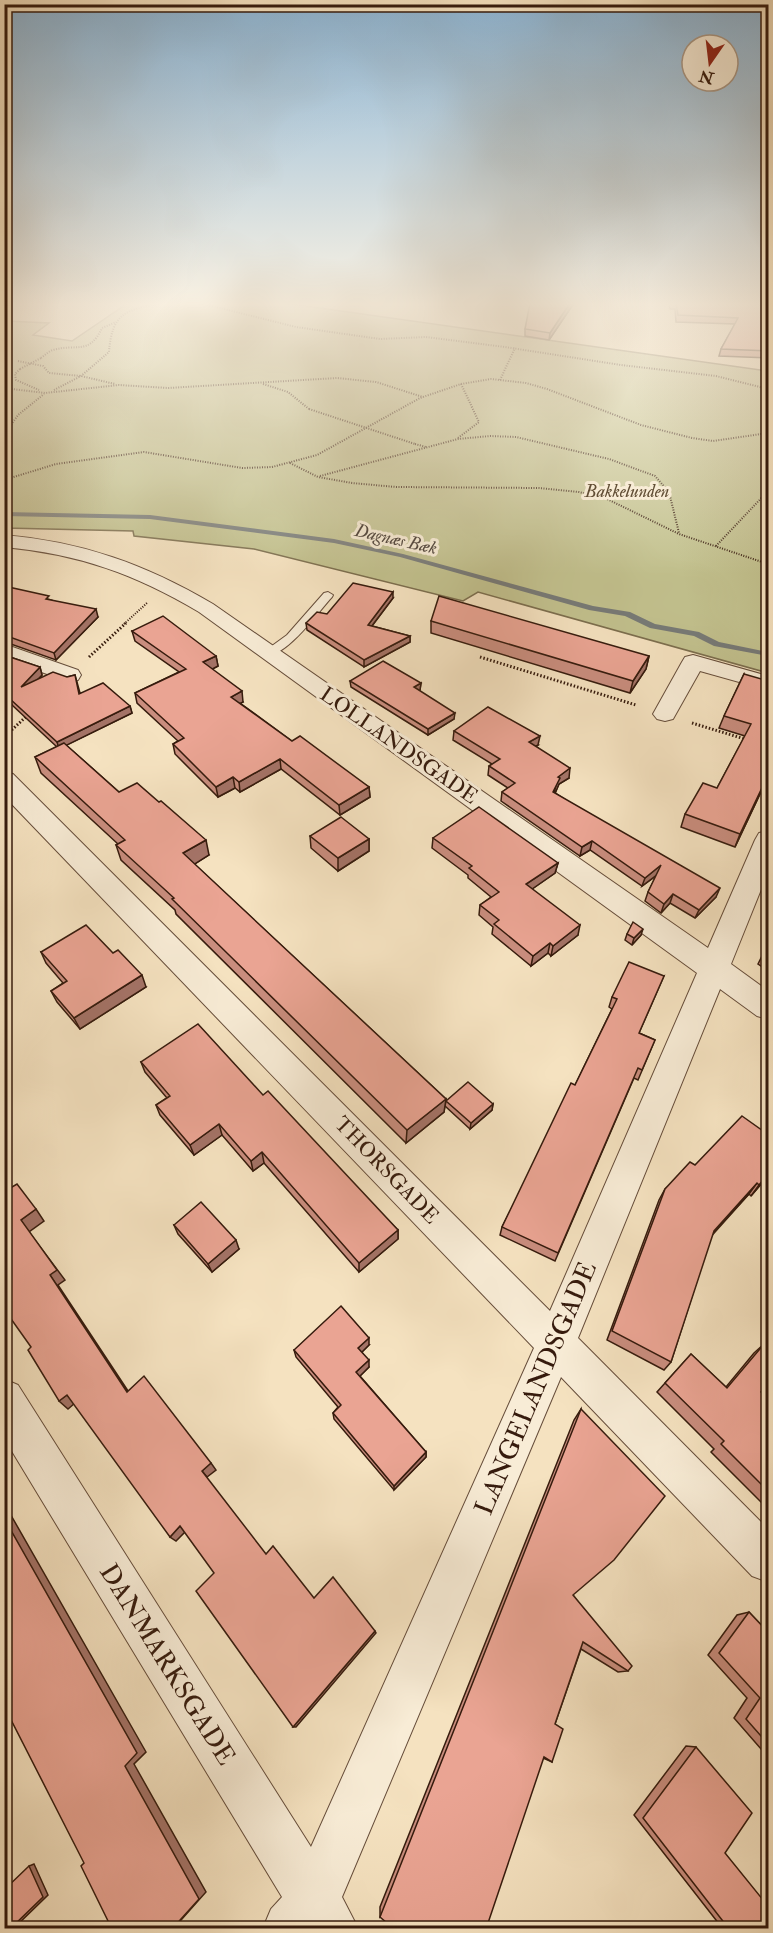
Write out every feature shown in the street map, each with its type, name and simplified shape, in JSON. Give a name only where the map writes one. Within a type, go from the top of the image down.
[{"type":"street","name":"LOLLANDSGADE","points":[[4,541],[76,551],[117,562],[167,584],[206,608],[768,1007]]},
{"type":"street","points":[[4,651],[70,675]]},
{"type":"street","points":[[665,714],[693,662],[768,683]]},
{"type":"street","name":"THORSGADE","points":[[4,780],[768,1560]]},
{"type":"street","name":"LANGELANDSGADE","points":[[311,1919],[768,840]]},
{"type":"street","name":"DANMARKSGADE","points":[[4,1399],[311,1919]]},
{"type":"lane","points":[[269,653],[291,637],[328,595]]},
{"type":"path","points":[[4,435],[18,415],[45,393]]},
{"type":"path","points":[[289,393],[309,410],[427,447]]},
{"type":"path","points":[[412,393],[424,397]]},
{"type":"path","points":[[4,480],[56,464],[144,452],[242,468],[272,467],[317,455],[390,413],[435,393]]},
{"type":"path","points":[[458,439],[479,422],[465,393]]},
{"type":"path","points":[[558,393],[641,425],[692,438],[713,441],[768,433]]},
{"type":"path","points":[[318,477],[458,439],[476,436],[516,437],[609,459],[655,476],[669,492],[680,534]]},
{"type":"path","points":[[290,463],[318,477],[352,483],[396,487],[539,488],[579,492],[617,503],[680,534],[768,564]]},
{"type":"path","points":[[716,546],[768,491]]},
{"type":"path","points":[[480,657],[758,743]]},
{"type":"green space","name":"Bakkelunden","points":[[5,393],[768,393],[768,673],[478,592],[463,601],[254,549],[134,536],[133,531],[5,528]]},
{"type":"building","points":[[353,583],[393,592],[368,625],[410,636],[364,660],[306,623],[317,612],[327,614]]},
{"type":"building","points":[[4,586],[49,596],[46,599],[96,609],[54,653],[4,635]]},
{"type":"building","points":[[439,596],[649,656],[633,681],[431,621]]},
{"type":"building","points":[[163,616],[216,656],[203,662],[242,691],[231,697],[292,741],[300,736],[369,787],[339,805],[280,759],[239,782],[233,777],[216,787],[173,744],[184,738],[135,693],[186,669],[132,631]]},
{"type":"building","points":[[4,655],[40,667],[21,687],[53,672],[67,677],[75,675],[79,694],[103,683],[130,706],[57,742],[9,698],[4,703]]},
{"type":"building","points":[[383,661],[421,683],[414,687],[455,713],[428,729],[350,681]]},
{"type":"building","points":[[744,674],[768,681],[768,775],[740,834],[685,814],[703,783],[717,788],[751,724],[724,716]]},
{"type":"building","points":[[488,707],[540,736],[529,742],[570,768],[558,777],[560,778],[553,792],[720,888],[699,910],[673,894],[664,904],[648,892],[661,865],[645,878],[592,841],[582,847],[502,792],[515,783],[489,766],[500,759],[454,731]]},
{"type":"building","points":[[64,743],[119,792],[137,783],[206,840],[183,853],[446,1099],[407,1130],[172,899],[174,898],[116,845],[125,840],[35,757]]},
{"type":"building","points":[[479,807],[558,863],[526,884],[580,925],[553,946],[550,943],[533,956],[494,924],[499,920],[480,905],[499,892],[469,868],[472,866],[433,838]]},
{"type":"building","points":[[341,817],[369,839],[338,858],[310,836]]},
{"type":"building","points":[[633,922],[643,929],[634,938],[627,934]]},
{"type":"building","points":[[86,925],[113,953],[118,950],[142,975],[74,1018],[51,991],[67,981],[41,952]]},
{"type":"building","points":[[629,962],[664,976],[639,1033],[655,1040],[642,1070],[638,1068],[558,1253],[502,1227],[571,1083],[575,1085],[617,999],[612,997]]},
{"type":"building","points":[[198,1024],[263,1095],[268,1091],[398,1230],[359,1263],[262,1152],[251,1161],[219,1124],[190,1145],[156,1105],[170,1096],[141,1062]]},
{"type":"building","points":[[468,1082],[493,1104],[471,1123],[446,1101]]},
{"type":"building","points":[[742,1116],[766,1133],[768,1130],[768,1174],[714,1231],[671,1362],[612,1331],[665,1189],[690,1162],[695,1165]]},
{"type":"building","points":[[17,1184],[36,1209],[21,1220],[57,1270],[50,1275],[127,1392],[144,1376],[211,1463],[202,1471],[266,1554],[273,1546],[314,1598],[333,1577],[375,1631],[293,1727],[196,1591],[214,1573],[180,1526],[170,1537],[67,1395],[59,1401],[28,1350],[31,1347],[4,1309],[4,1187],[7,1190]]},
{"type":"building","points":[[201,1202],[236,1240],[208,1264],[174,1225]]},
{"type":"building","points":[[341,1306],[369,1338],[358,1348],[369,1360],[356,1372],[426,1452],[394,1486],[333,1413],[341,1405],[294,1350]]},
{"type":"building","points":[[765,1343],[768,1348],[768,1383],[761,1392],[768,1399],[768,1491],[721,1444],[724,1441],[665,1383],[691,1354],[727,1388]]},
{"type":"building","points":[[581,1409],[665,1496],[614,1560],[573,1595],[632,1666],[628,1671],[583,1642],[555,1724],[563,1729],[552,1762],[544,1757],[486,1929],[394,1929],[380,1917]]},
{"type":"building","points":[[4,1518],[137,1753],[125,1766],[199,1899],[172,1929],[112,1929],[81,1866],[84,1863],[4,1706]]},
{"type":"building","points":[[749,1612],[768,1632],[768,1744],[746,1719],[760,1698],[719,1653]]},
{"type":"building","points":[[696,1747],[752,1813],[725,1853],[768,1906],[768,1929],[729,1929],[643,1818]]},
{"type":"building","points":[[29,1866],[43,1897],[10,1929],[4,1929],[4,1890]]},
{"type":"waterway","name":"Dagnæs Bæk","points":[[4,514],[150,517],[334,541],[401,555],[592,608],[627,614],[653,626],[696,634],[717,644],[768,654]]}]
